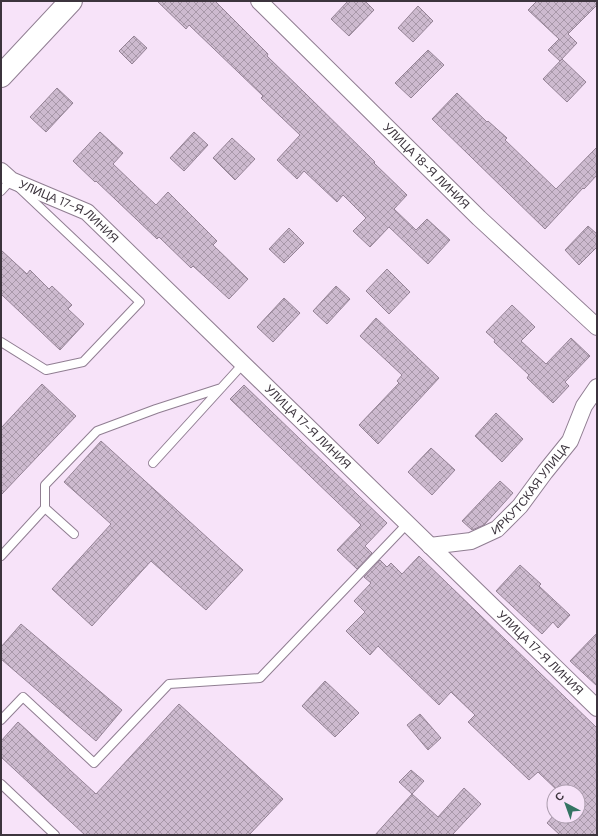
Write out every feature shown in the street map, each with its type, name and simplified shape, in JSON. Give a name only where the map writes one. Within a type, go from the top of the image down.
[{"type":"main road","points":[[1,76],[71,1]]},
{"type":"street","name":"УЛИЦА 18-Я ЛИНИЯ","points":[[259,1],[479,218],[597,327]]},
{"type":"street","name":"УЛИЦА 17-Я ЛИНИЯ","points":[[4,181],[87,212],[597,708]]},
{"type":"street","name":"ИРКУТСКАЯ УЛИЦА","points":[[430,546],[471,541],[497,529],[520,506],[544,472],[570,441],[584,406],[597,387]]},
{"type":"lane","points":[[1,342],[46,370],[83,362],[140,302],[4,181]]},
{"type":"lane","points":[[153,463],[243,364]]},
{"type":"lane","points":[[1,556],[45,508],[45,485],[97,432],[156,409],[221,388]]},
{"type":"lane","points":[[45,508],[74,534]]},
{"type":"lane","points":[[1,720],[23,697],[94,763],[169,684],[260,678],[407,524]]},
{"type":"lane","points":[[1,784],[55,835]]},
{"type":"building","points":[[157,1],[215,1],[268,54],[267,56],[407,195],[394,209],[416,230],[427,219],[450,240],[428,264],[389,227],[370,247],[353,231],[366,218],[343,195],[337,202],[304,171],[297,179],[277,160],[300,135],[261,98],[263,96],[189,25],[186,29]]},
{"type":"building","points":[[348,1],[365,1],[374,10],[349,36],[331,19]]},
{"type":"building","points":[[537,1],[597,1],[597,5],[568,34],[577,43],[560,61],[548,50],[559,39],[528,10]]},
{"type":"building","points":[[418,6],[433,21],[413,42],[398,28]]},
{"type":"building","points":[[134,36],[147,48],[132,64],[119,51]]},
{"type":"building","points":[[428,50],[444,65],[411,98],[395,83]]},
{"type":"building","points":[[562,59],[586,82],[567,102],[543,79]]},
{"type":"building","points":[[57,88],[73,103],[46,132],[30,117]]},
{"type":"building","points":[[457,93],[487,122],[488,121],[507,138],[505,140],[556,189],[597,147],[597,175],[545,229],[432,119]]},
{"type":"building","points":[[100,132],[123,153],[113,164],[156,205],[168,192],[217,241],[213,245],[248,279],[229,299],[193,266],[191,268],[159,237],[157,239],[73,161]]},
{"type":"building","points":[[194,132],[208,145],[184,171],[170,158]]},
{"type":"building","points":[[232,138],[255,159],[235,180],[213,158]]},
{"type":"building","points":[[588,226],[597,234],[597,247],[579,265],[565,250]]},
{"type":"building","points":[[289,228],[304,243],[284,263],[269,249]]},
{"type":"building","points":[[1,250],[27,274],[30,270],[49,289],[52,286],[72,305],[68,309],[84,324],[60,350],[1,294]]},
{"type":"building","points":[[387,269],[410,292],[389,314],[366,291]]},
{"type":"building","points":[[336,286],[350,299],[327,324],[313,311]]},
{"type":"building","points":[[284,298],[300,313],[273,342],[257,327]]},
{"type":"building","points":[[512,305],[535,327],[521,341],[546,364],[571,338],[590,356],[565,382],[569,386],[553,403],[527,378],[529,375],[494,342],[495,340],[486,332]]},
{"type":"building","points":[[376,318],[439,378],[378,444],[359,425],[399,383],[397,381],[402,375],[360,336]]},
{"type":"building","points":[[42,384],[76,416],[1,495],[1,428]]},
{"type":"building","points":[[244,385],[387,523],[365,546],[372,553],[357,569],[337,550],[361,525],[230,399]]},
{"type":"building","points":[[496,413],[523,439],[502,462],[475,436]]},
{"type":"building","points":[[101,441],[243,570],[206,610],[151,561],[92,626],[52,589],[111,524],[64,482]]},
{"type":"building","points":[[431,448],[455,470],[432,495],[408,472]]},
{"type":"building","points":[[500,481],[513,493],[484,525],[472,530],[462,521]]},
{"type":"building","points":[[419,556],[597,728],[597,835],[560,835],[548,824],[586,824],[586,784],[551,784],[538,772],[529,780],[468,722],[475,715],[451,692],[439,705],[378,646],[370,655],[346,631],[365,612],[354,601],[371,583],[364,577],[380,560],[387,567],[391,563],[402,574]]},
{"type":"building","points":[[520,565],[541,584],[539,586],[570,615],[558,628],[553,622],[542,634],[496,591]]},
{"type":"building","points":[[21,624],[122,710],[96,741],[1,659],[1,647]]},
{"type":"building","points":[[597,633],[597,686],[570,661]]},
{"type":"building","points":[[325,681],[359,713],[335,737],[302,706]]},
{"type":"building","points":[[179,704],[283,799],[249,835],[85,835],[1,757],[1,741],[18,722],[96,794]]},
{"type":"building","points":[[420,714],[441,738],[428,750],[407,725]]},
{"type":"building","points":[[411,770],[424,781],[412,794],[399,782]]},
{"type":"building","points":[[464,788],[481,804],[452,835],[375,835],[412,794],[438,817]]}]
